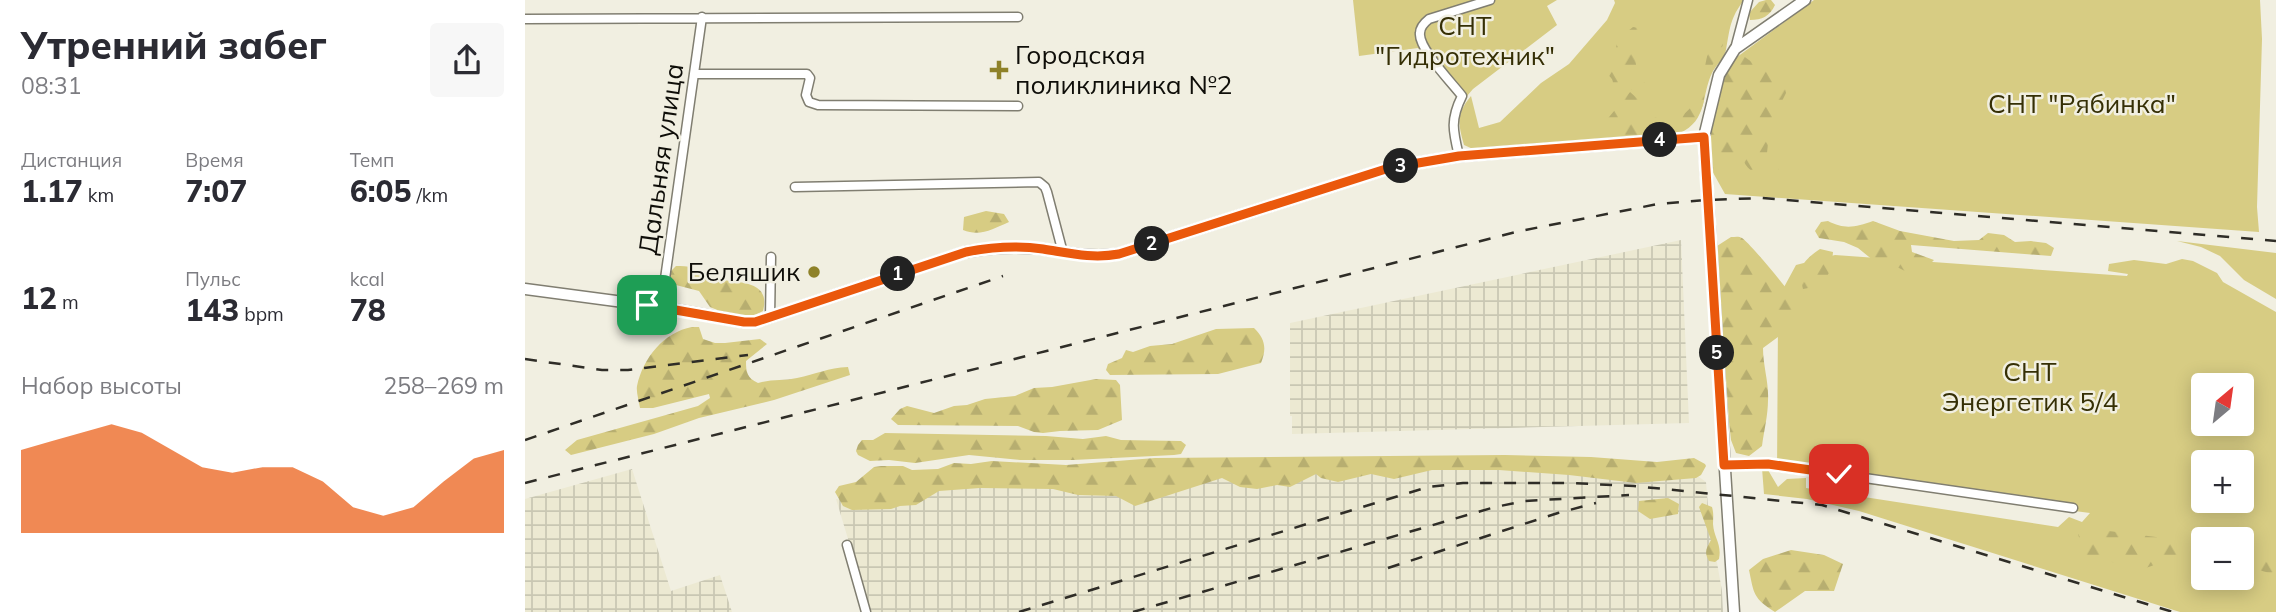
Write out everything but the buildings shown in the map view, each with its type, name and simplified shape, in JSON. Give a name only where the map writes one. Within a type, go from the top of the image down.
[{"type":"street","points":[[1459,156],[1453,133],[1453,118],[1462,96],[1424,48],[1419,36],[1422,24],[1429,19],[1490,0]]},
{"type":"street","points":[[1734,612],[1704,137],[1719,75],[1735,49],[1748,0]]},
{"type":"street","points":[[1735,49],[1805,0]]},
{"type":"street","name":"Дальняя улица","points":[[661,307],[702,17]]},
{"type":"street","points":[[525,19],[1018,17]]},
{"type":"street","points":[[694,74],[807,74],[810,78],[807,99],[818,105],[1018,106]]},
{"type":"street","points":[[525,289],[661,307],[744,322],[770,318],[966,252],[995,247],[1020,247],[1103,257],[1119,254],[1389,168],[1459,156],[1704,137]]},
{"type":"street","points":[[795,187],[1039,182],[1047,192],[1063,253]]},
{"type":"street","points":[[770,318],[771,257]]},
{"type":"street","points":[[1724,465],[1768,464],[2073,508]]},
{"type":"street","points":[[847,545],[866,612]]},
{"type":"shaded area","points":[[1681,240],[1689,423],[1292,434],[1290,323]]},
{"type":"shaded area","points":[[1684,466],[1706,482],[1723,612],[870,612],[836,499],[1132,474]]},
{"type":"shaded area","points":[[632,469],[671,591],[720,575],[732,612],[525,612],[525,499]]},
{"type":"green space","name":"СНТ \"Гидротехник\"","points":[[1353,0],[1557,0],[1547,6],[1557,25],[1473,89],[1461,103],[1418,48],[1359,56]]},
{"type":"green space","points":[[1614,0],[1744,0],[1733,18],[1725,53],[1712,73],[1700,114],[1689,128],[1680,133],[1473,149],[1464,145],[1460,119],[1471,96],[1479,128],[1500,122],[1541,83],[1569,64],[1607,20]]},
{"type":"green space","points":[[1658,0],[1681,0],[1672,7],[1670,18],[1661,29],[1656,26]]},
{"type":"green space","points":[[1771,0],[1775,5],[1771,12],[1762,18],[1750,20],[1749,13],[1759,2]]},
{"type":"green space","name":"СНТ \"Рябинка\"","points":[[1814,0],[2260,0],[2262,39],[2257,207],[2259,232],[1725,194],[1711,169],[1710,155],[1709,125],[1719,85],[1733,60]]},
{"type":"green space","points":[[1633,27],[1645,29],[1647,41],[1636,44],[1630,50],[1635,57],[1637,72],[1650,90],[1645,93],[1630,89],[1616,94],[1612,91],[1612,80],[1603,68],[1615,52],[1618,39]]},
{"type":"green space","points":[[1721,39],[1723,45],[1708,74],[1704,71],[1710,42]]},
{"type":"green space","points":[[1742,55],[1756,65],[1774,68],[1783,77],[1786,93],[1770,125],[1767,153],[1776,157],[1779,170],[1767,174],[1752,171],[1736,152],[1723,173],[1713,168],[1712,123],[1718,91],[1732,64]]},
{"type":"green space","points":[[1630,92],[1648,108],[1631,109],[1623,114],[1626,123],[1661,115],[1670,103],[1676,106],[1675,114],[1678,117],[1686,113],[1704,93],[1704,98],[1699,114],[1684,130],[1611,138],[1604,133],[1604,123]]},
{"type":"green space","points":[[986,211],[1004,214],[1009,222],[981,232],[963,230],[964,217]]},
{"type":"green space","points":[[1828,221],[1851,227],[1873,221],[1900,231],[1954,241],[1979,240],[1988,233],[2004,235],[2015,242],[2046,243],[2054,248],[2051,256],[1911,245],[1912,252],[1934,260],[1927,267],[1911,274],[1889,263],[1874,261],[1858,248],[1844,242],[1819,238],[1815,231],[1821,222]]},
{"type":"green space","points":[[1731,237],[1740,237],[1746,241],[1795,301],[1790,328],[1763,348],[1768,394],[1767,417],[1762,446],[1749,456],[1736,453],[1729,422],[1717,246]]},
{"type":"green space","points":[[2177,241],[2276,253],[2276,299],[2244,280],[2220,256],[2201,247]]},
{"type":"green space","points":[[1820,249],[1833,252],[1829,273],[1823,282],[1803,289],[1803,265]]},
{"type":"green space","name":"СНТ Энергетик 5/4","points":[[1835,255],[2127,276],[2128,274],[2108,271],[2109,264],[2134,260],[2166,264],[2182,259],[2193,261],[2217,273],[2223,282],[2276,312],[2276,612],[2180,612],[1859,511],[1807,499],[1764,494],[1762,468],[1768,470],[1778,487],[1787,479],[1806,478],[1806,488],[2058,527],[2069,517],[2082,522],[2090,513],[1777,472],[1778,318],[1783,289],[1796,265]]},
{"type":"green space","points":[[676,266],[691,267],[708,277],[756,287],[762,292],[763,311],[751,317],[732,316],[710,307],[699,291],[672,284],[669,278]]},
{"type":"green space","points":[[699,327],[703,339],[715,343],[760,339],[767,344],[746,361],[748,374],[758,383],[848,367],[850,375],[774,400],[699,418],[654,434],[571,455],[565,450],[577,440],[698,406],[710,398],[709,394],[653,408],[640,408],[637,386],[650,356],[672,334]]},
{"type":"green space","points":[[1254,328],[1264,344],[1261,363],[1218,374],[1110,375],[1106,370],[1108,364],[1122,358],[1126,350],[1133,352],[1150,346],[1172,344],[1216,329]]},
{"type":"green space","points":[[1096,379],[1116,380],[1120,385],[1122,420],[1098,430],[1043,433],[1018,426],[898,425],[891,419],[907,406],[934,413],[985,399],[1015,396],[1034,388]]},
{"type":"green space","points":[[885,433],[1083,439],[1106,436],[1121,440],[1181,441],[1186,445],[1181,454],[1174,455],[1073,460],[1020,460],[969,455],[915,463],[870,461],[858,455],[856,451],[862,440],[873,440]]},
{"type":"green space","points":[[1505,455],[1657,462],[1694,458],[1706,466],[1696,478],[1636,483],[1499,470],[1432,470],[1394,479],[1371,474],[1338,482],[1316,474],[1290,487],[1277,485],[1257,489],[1240,487],[1222,478],[1135,506],[1116,496],[1078,495],[1053,489],[980,488],[939,491],[916,505],[852,510],[843,506],[835,492],[839,486],[856,482],[874,467],[881,466],[903,466],[912,470],[938,469],[954,463],[992,461],[1066,465],[1155,458]]},
{"type":"green space","points":[[1668,498],[1679,504],[1678,514],[1650,519],[1638,511],[1639,501]]},
{"type":"green space","points":[[1702,503],[1713,509],[1719,549],[1719,559],[1715,562],[1709,561],[1707,555],[1711,540],[1699,507]]},
{"type":"green space","points":[[2093,529],[2191,541],[2191,556],[2183,555],[2140,570],[2084,554],[2078,534]]},
{"type":"green space","points":[[1791,550],[1824,555],[1843,564],[1834,591],[1805,591],[1775,612],[1756,595],[1749,570],[1763,559]]},
{"type":"green space","points":[[2254,550],[2276,553],[2276,575],[2254,569]]},
{"type":"railway","points":[[525,483],[1520,231],[1658,204],[1762,198],[2276,241]]},
{"type":"railway","points":[[525,440],[1003,276]]},
{"type":"railway","points":[[525,359],[602,370],[628,370],[748,355]]},
{"type":"railway","points":[[1019,612],[1428,487],[1463,483],[1634,486],[1822,505],[2173,612]]},
{"type":"railway","points":[[1133,612],[1495,507],[1525,501],[1629,495]]},
{"type":"railway","points":[[1388,568],[1596,503]]},
{"type":"place","name":"Городская поликлиника №2","points":[[999,70]]},
{"type":"place","name":"Беляшик","points":[[814,272]]},
{"type":"route","points":[[647,305],[755,322],[966,252],[995,247],[1020,247],[1085,256],[1119,254],[1389,168],[1459,156],[1704,137],[1724,465],[1768,464],[1839,474]]}]
